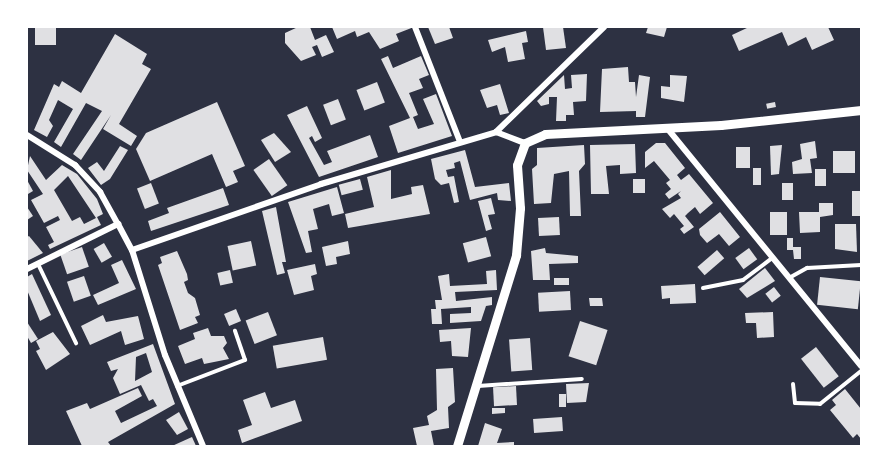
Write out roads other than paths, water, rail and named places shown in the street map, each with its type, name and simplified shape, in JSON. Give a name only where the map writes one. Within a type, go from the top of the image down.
[{"type":"main road","points":[[457,446],[478,386],[516,255],[520,208],[517,165],[525,143],[545,134],[667,128],[861,110]]},
{"type":"street","points":[[415,27],[460,142]]},
{"type":"street","points":[[132,250],[321,184],[496,132],[604,27]]},
{"type":"street","points":[[667,128],[787,279],[861,366]]},
{"type":"street","points":[[496,132],[525,143]]},
{"type":"street","points":[[27,135],[75,165],[100,192],[132,250],[177,386],[203,446]]},
{"type":"street","points":[[27,269],[118,224]]},
{"type":"lane","points":[[703,288],[743,280],[771,259]]},
{"type":"lane","points":[[38,264],[76,343]]},
{"type":"lane","points":[[787,279],[807,268],[861,266]]},
{"type":"lane","points":[[177,386],[245,360],[235,331]]},
{"type":"lane","points":[[793,384],[795,403],[820,404],[861,371]]},
{"type":"lane","points":[[478,386],[582,379]]}]
